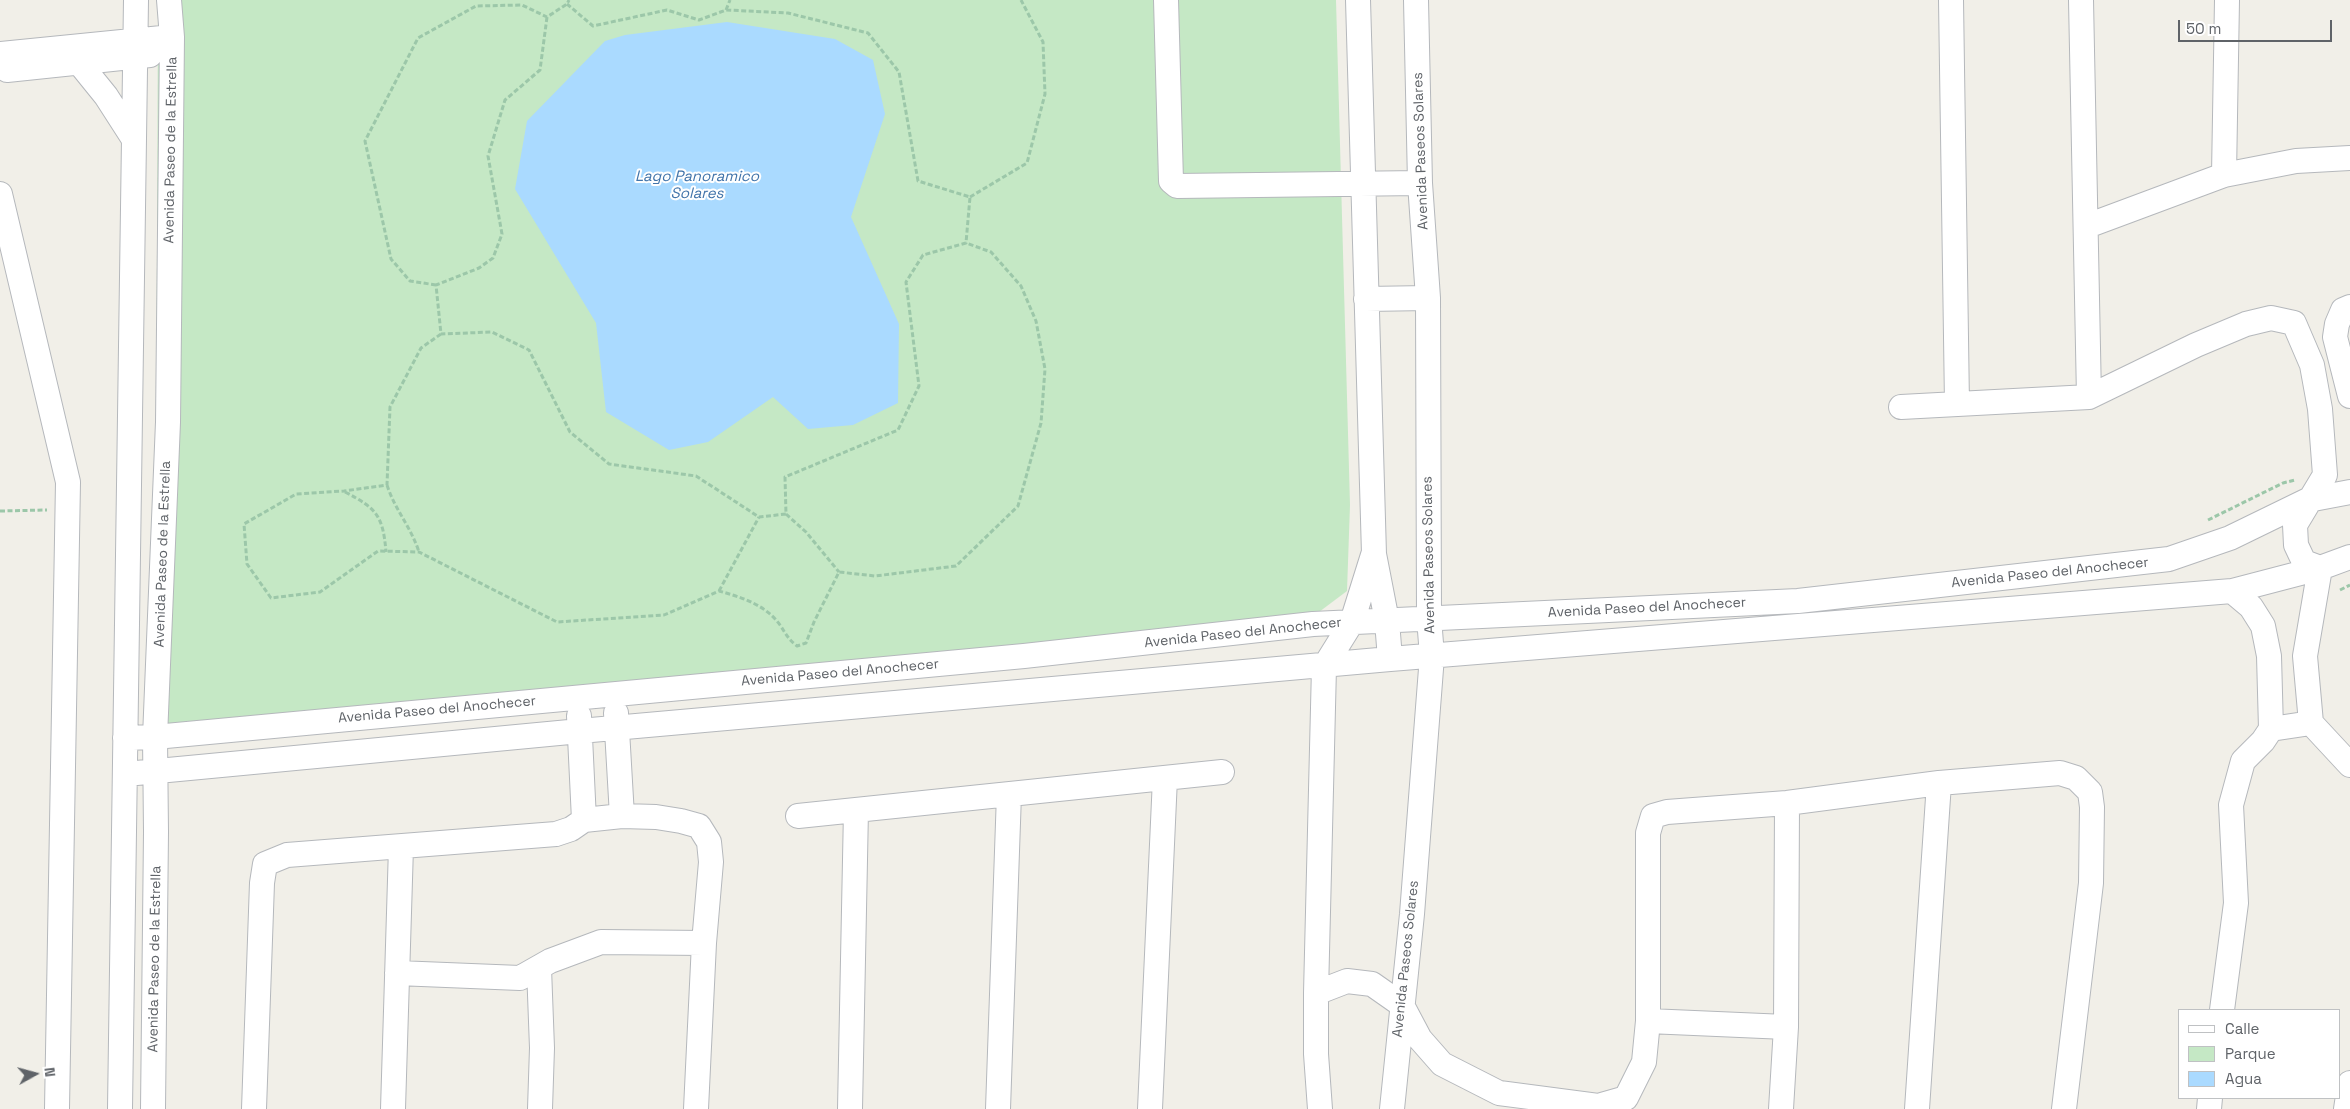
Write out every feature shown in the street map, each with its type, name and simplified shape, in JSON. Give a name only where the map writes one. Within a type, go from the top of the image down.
[{"type":"street","points":[[120,1109],[136,0]]},
{"type":"street","name":"Avenida Paseo de la Estrella","points":[[153,1109],[155,738],[168,422],[172,44],[169,0]]},
{"type":"street","points":[[1166,0],[1171,181],[1177,186],[1420,183]]},
{"type":"street","points":[[1358,0],[1374,554],[1387,621],[1390,659]]},
{"type":"street","name":"Avenida Paseos Solares","points":[[1392,1109],[1412,914],[1432,656],[1429,618],[1428,298],[1420,183],[1416,0]]},
{"type":"street","points":[[1951,0],[1957,404]]},
{"type":"street","points":[[2081,0],[2090,397]]},
{"type":"street","points":[[2224,175],[2226,0]]},
{"type":"street","points":[[0,70],[73,55],[172,44]]},
{"type":"street","points":[[0,54],[73,55]]},
{"type":"street","points":[[73,55],[106,96],[133,138]]},
{"type":"street","points":[[2087,226],[2224,175],[2296,161],[2350,158]]},
{"type":"street","points":[[0,194],[62,449],[68,482],[57,1109]]},
{"type":"street","points":[[1366,299],[1428,298]]},
{"type":"street","points":[[2320,409],[2350,397],[2335,337],[2337,324],[2343,310],[2350,308]]},
{"type":"street","points":[[1901,407],[2090,397],[2196,345],[2246,324],[2271,318],[2294,323],[2312,365],[2320,409],[2325,475],[2308,500],[2295,525],[2296,545],[2304,562],[2320,568],[2305,656],[2329,732],[2350,765]]},
{"type":"street","name":"Avenida Paseo del Anochecer","points":[[125,738],[155,738],[614,693],[1024,656],[1313,624],[1798,601],[2169,559],[2230,538],[2308,500],[2350,492]]},
{"type":"street","points":[[1320,1109],[1316,1054],[1316,993],[1324,666],[1352,622],[1374,554]]},
{"type":"street","name":"Avenida Paseo del Anochecer","points":[[126,774],[156,773],[580,731],[1390,659],[2232,591],[2320,568],[2350,557]]},
{"type":"street","points":[[2222,1009],[2236,903],[2231,805],[2243,761],[2263,741],[2271,729],[2269,656],[2263,626],[2251,607],[2232,591]]},
{"type":"street","points":[[614,693],[618,728],[622,816]]},
{"type":"street","points":[[579,697],[584,820]]},
{"type":"street","points":[[2271,729],[2329,732]]},
{"type":"street","points":[[798,816],[1222,772]]},
{"type":"street","points":[[1316,993],[1347,981],[1372,984],[1402,1006],[1420,1039],[1442,1064],[1499,1093],[1598,1106],[1626,1098],[1644,1062],[1648,1021],[1648,834],[1653,816],[1667,812],[1787,803],[1939,783],[2060,773],[2076,778],[2090,792],[2092,807],[2091,883],[2064,1109]]},
{"type":"street","points":[[1150,1109],[1165,778]]},
{"type":"street","points":[[1917,1109],[1939,783]]},
{"type":"street","points":[[998,1109],[1009,794]]},
{"type":"street","points":[[1781,1109],[1786,1027],[1787,803]]},
{"type":"street","points":[[850,1109],[856,810]]},
{"type":"street","points":[[254,1109],[262,883],[266,864],[287,855],[556,834],[571,829],[584,820],[622,816],[656,817],[699,826],[709,842],[711,862],[704,943],[696,1109]]},
{"type":"street","points":[[392,1109],[401,846]]},
{"type":"street","points":[[397,973],[520,978],[550,961],[601,942],[704,943]]},
{"type":"street","points":[[539,968],[542,1048],[540,1109]]},
{"type":"street","points":[[1648,1021],[1786,1027]]},
{"type":"street","points":[[2346,1109],[2350,1083]]},
{"type":"path","points":[[547,17],[522,5],[476,6],[418,38],[365,141],[391,259],[410,281],[436,285],[479,268],[493,258],[502,234],[488,156],[505,100],[540,70],[547,17],[567,4],[569,0]]},
{"type":"path","points":[[726,10],[730,0]]},
{"type":"path","points":[[567,4],[593,26],[667,10],[699,20],[726,10],[788,13],[868,32],[899,72],[918,181],[970,197],[1027,163],[1045,94],[1042,42],[1021,0]]},
{"type":"path","points":[[966,243],[970,197]]},
{"type":"path","points":[[966,243],[991,252],[1021,286],[1036,321],[1045,369],[1041,423],[1018,506],[956,566],[875,576],[839,572],[806,532],[786,514],[785,477],[898,430],[918,386],[906,282],[923,255],[966,243]]},
{"type":"path","points":[[436,285],[442,334]]},
{"type":"path","points":[[419,552],[414,536],[394,505],[387,485],[390,407],[421,348],[442,334],[492,332],[529,350],[570,432],[608,464],[696,476],[759,517],[786,514]]},
{"type":"path","points":[[2206,521],[2283,483],[2325,475]]},
{"type":"path","points":[[387,485],[344,491],[296,494],[244,524],[247,564],[271,598],[320,592],[378,551],[419,552],[557,622],[664,615],[719,590],[759,517]]},
{"type":"path","points":[[344,491],[370,505],[384,529],[386,552]]},
{"type":"path","points":[[0,511],[67,509]]},
{"type":"path","points":[[719,590],[755,603],[779,624],[787,638],[797,646],[806,643],[814,622],[839,572]]},
{"type":"path","points":[[2340,590],[2350,585]]},
{"type":"green space","points":[[158,0],[1336,0],[1350,505],[1347,591],[1319,612],[155,737]]},
{"type":"water","name":"Lago Panoramico Solares","points":[[727,22],[835,39],[873,60],[885,114],[851,217],[899,324],[898,403],[853,425],[808,429],[773,397],[708,442],[669,450],[606,412],[596,323],[515,189],[527,121],[605,41],[625,35]]}]
